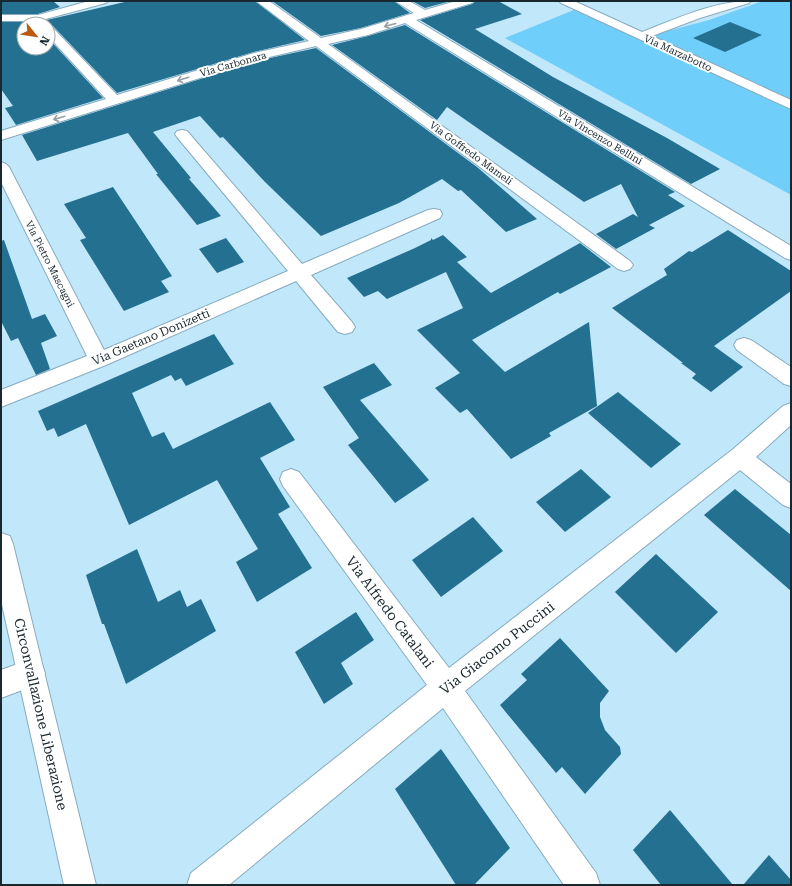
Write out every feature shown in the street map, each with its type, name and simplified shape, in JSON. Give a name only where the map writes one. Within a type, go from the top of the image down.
[{"type":"street","points":[[56,16],[102,1]]},
{"type":"street","name":"Via Goffredo Mameli","points":[[262,1],[624,265]]},
{"type":"street","points":[[402,1],[425,15]]},
{"type":"street","name":"Via Carbonara","points":[[1,136],[258,56],[408,20],[468,1]]},
{"type":"street","name":"Via Marzabotto","points":[[565,1],[791,105]]},
{"type":"street","points":[[642,36],[696,16],[745,1]]},
{"type":"street","points":[[1,18],[16,19]]},
{"type":"street","name":"Via Vincenzo Bellini","points":[[408,20],[787,247]]},
{"type":"street","points":[[56,38],[115,101]]},
{"type":"street","points":[[182,134],[345,327]]},
{"type":"street","name":"Via Pietro Mascagni","points":[[1,167],[99,360]]},
{"type":"street","name":"Via Gaetano Donizetti","points":[[1,399],[99,360],[434,214]]},
{"type":"street","points":[[744,345],[791,378]]},
{"type":"street","name":"Via Giacomo Puccini","points":[[203,885],[446,688],[740,457],[791,412]]},
{"type":"street","points":[[740,457],[791,498]]},
{"type":"street","name":"Via Alfredo Catalani","points":[[291,479],[446,688],[584,885]]},
{"type":"street","name":"Circonvallazione Liberazione","points":[[1,544],[80,885]]},
{"type":"street","points":[[1,684],[31,673]]},
{"type":"shaded area","points":[[763,1],[791,1],[791,195],[505,38],[581,7],[645,37],[709,20]]},
{"type":"building","points":[[1,1],[53,1],[60,7],[38,14],[1,14]]},
{"type":"building","points":[[129,1],[255,1],[305,40],[254,52],[117,93],[56,29],[56,18]]},
{"type":"building","points":[[272,1],[394,1],[410,13],[361,28],[321,36]]},
{"type":"building","points":[[412,1],[451,1],[425,8]]},
{"type":"building","points":[[476,1],[498,1],[522,14],[475,29],[553,77],[667,138],[720,169],[691,184],[420,20],[472,4]]},
{"type":"building","points":[[1,22],[16,22],[16,56],[56,56],[56,47],[103,98],[16,125],[5,108],[13,106],[1,89]]},
{"type":"building","points":[[730,22],[762,35],[725,52],[693,38]]},
{"type":"building","points":[[405,25],[675,192],[668,195],[685,206],[649,225],[655,228],[616,249],[596,234],[633,214],[638,217],[621,184],[584,202],[447,107],[437,120],[332,45]]},
{"type":"building","points":[[316,48],[477,167],[537,219],[506,232],[461,190],[458,191],[442,179],[399,203],[321,236],[265,182],[223,137],[220,138],[200,116],[153,132],[191,178],[189,179],[221,216],[197,225],[156,174],[158,174],[128,133],[37,161],[22,135],[261,60]]},
{"type":"building","points":[[113,187],[172,276],[161,281],[169,292],[124,311],[80,240],[86,238],[64,204]]},
{"type":"building","points":[[728,230],[791,271],[791,291],[714,346],[743,367],[711,392],[692,378],[696,374],[612,308],[667,275],[664,269],[689,251],[692,252]]},
{"type":"building","points":[[443,235],[467,257],[457,262],[491,293],[580,243],[611,267],[560,294],[558,292],[472,340],[505,372],[589,322],[597,406],[549,433],[551,436],[511,459],[467,409],[460,413],[435,388],[460,373],[417,330],[463,308],[446,272],[387,299],[378,291],[364,297],[347,278],[415,248],[431,240],[431,238],[433,240]]},
{"type":"building","points":[[226,238],[244,262],[217,273],[199,249]]},
{"type":"building","points":[[4,240],[32,319],[45,314],[57,336],[41,343],[50,369],[36,375],[18,338],[11,341],[1,321],[1,241]]},
{"type":"building","points":[[214,334],[234,364],[186,386],[181,378],[175,381],[171,375],[132,393],[152,437],[164,432],[173,449],[270,402],[295,440],[260,458],[290,507],[278,514],[312,568],[257,602],[236,562],[258,549],[217,480],[129,525],[86,424],[58,437],[54,428],[47,431],[38,411]]},
{"type":"building","points":[[374,363],[392,385],[360,400],[429,480],[395,503],[348,445],[359,438],[323,387]]},
{"type":"building","points":[[618,392],[681,444],[651,468],[588,413]]},
{"type":"building","points":[[581,469],[611,497],[565,532],[536,502]]},
{"type":"building","points":[[735,489],[791,535],[791,591],[704,515]]},
{"type":"building","points":[[473,517],[503,551],[441,597],[412,560]]},
{"type":"building","points":[[137,549],[158,602],[180,590],[187,607],[201,599],[216,631],[126,684],[104,624],[102,624],[86,575]]},
{"type":"building","points":[[656,554],[718,612],[676,653],[615,592]]},
{"type":"building","points":[[356,612],[374,640],[341,663],[353,684],[324,704],[295,652]]},
{"type":"building","points":[[560,638],[609,691],[600,703],[600,717],[605,730],[620,747],[621,754],[585,794],[562,767],[556,773],[500,705],[527,680],[521,674]]},
{"type":"building","points":[[441,749],[510,848],[474,885],[456,885],[395,789]]},
{"type":"building","points":[[670,810],[733,885],[661,885],[633,850]]},
{"type":"building","points":[[769,855],[791,880],[791,885],[743,885]]}]
